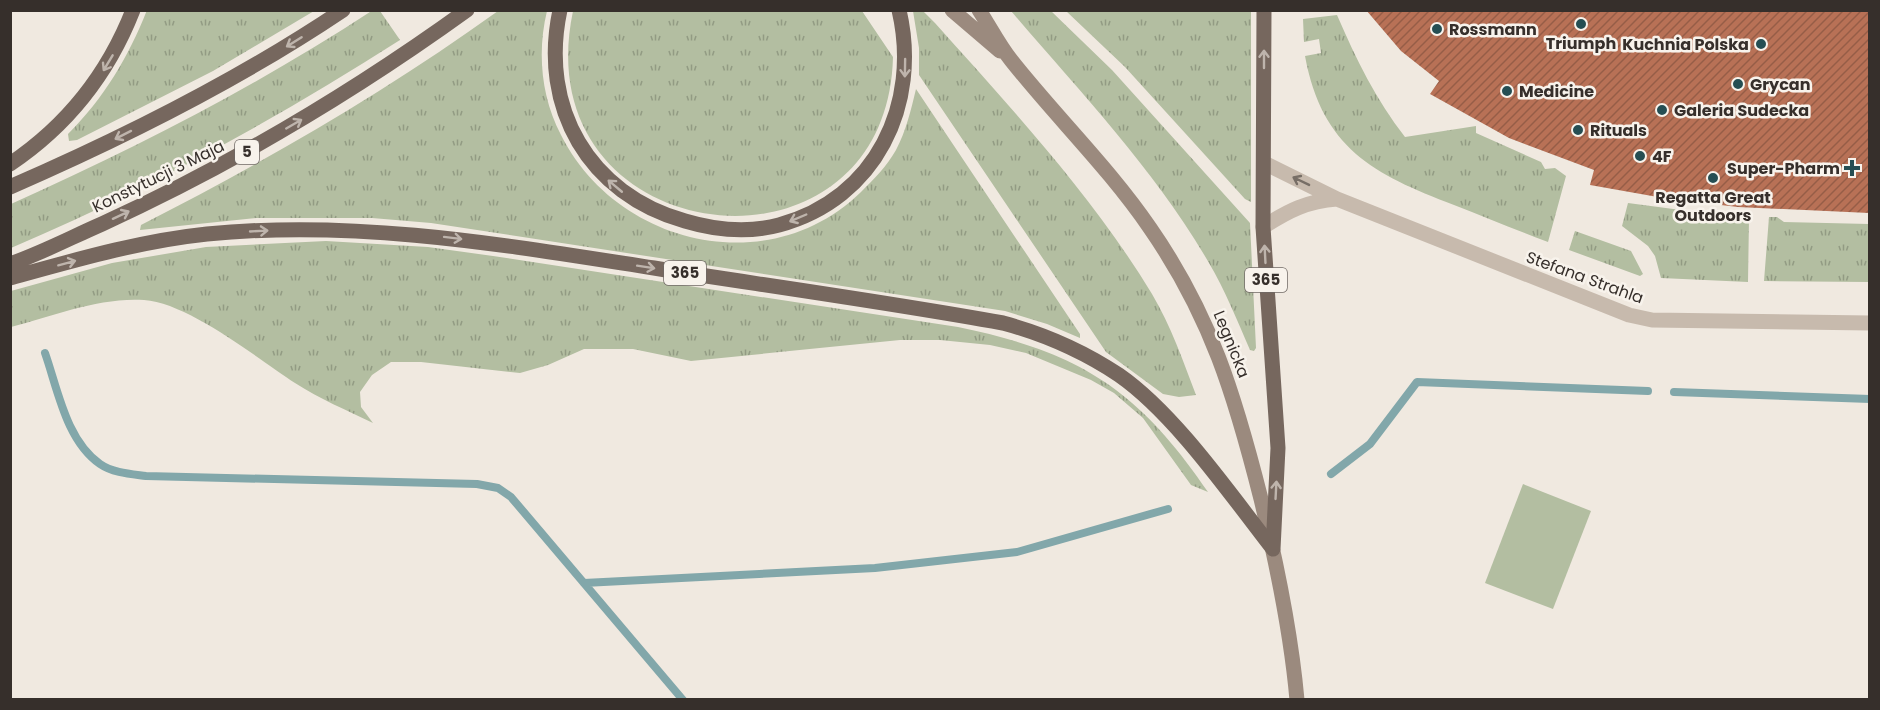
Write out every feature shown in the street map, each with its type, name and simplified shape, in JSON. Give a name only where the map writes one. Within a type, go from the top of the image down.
[{"type":"main road","points":[[10,164],[77,107],[110,61],[134,10]]},
{"type":"main road","points":[[10,187],[83,155],[221,84],[343,10]]},
{"type":"main road","name":"Konstytucji 3 Maja","points":[[10,264],[169,193],[248,151],[324,107],[467,10]]},
{"type":"main road","points":[[560,10],[555,45],[559,96],[566,117],[588,159],[617,188],[647,208],[699,225],[735,230],[778,225],[799,218],[846,189],[873,161],[894,124],[904,83],[903,30],[899,10]]},
{"type":"main road","name":"Legnicka","points":[[952,10],[1010,58]]},
{"type":"main road","name":"Legnicka","points":[[979,10],[1010,58],[1113,178],[1150,227],[1184,281],[1209,329],[1225,370],[1273,549],[1293,656],[1297,699]]},
{"type":"main road","name":"365","points":[[1264,10],[1263,227],[1278,448],[1273,549]]},
{"type":"main road","name":"365","points":[[10,278],[111,251],[205,234],[256,230],[370,230],[495,244],[1003,323],[1053,340],[1121,376],[1174,426],[1273,549]]},
{"type":"street","name":"Stefana Strahla","points":[[1264,163],[1337,199],[1629,315],[1652,320],[1869,323]]},
{"type":"street","name":"Stefana Strahla","points":[[1263,227],[1292,208],[1313,201],[1337,199]]},
{"type":"green space","points":[[147,10],[314,11],[213,71],[77,140],[69,141],[68,134],[104,92],[123,61]]},
{"type":"green space","points":[[373,10],[380,11],[400,40],[306,98],[210,152],[112,202],[11,248],[11,204],[104,161],[240,90]]},
{"type":"green space","points":[[498,11],[547,11],[542,42],[545,90],[561,135],[586,173],[618,203],[656,225],[697,238],[740,243],[783,237],[824,220],[861,192],[889,161],[903,135],[916,89],[1080,334],[1080,338],[1047,324],[1005,311],[431,223],[372,218],[256,218],[140,230],[141,225],[324,125],[412,70]]},
{"type":"green space","points":[[573,11],[862,11],[893,57],[875,134],[833,185],[776,211],[712,214],[650,195],[601,154],[572,92]]},
{"type":"green space","points":[[913,11],[923,11],[935,23],[1050,154],[1104,222],[1159,306],[1196,395],[1179,397],[1163,394],[1106,352],[919,75],[919,48]]},
{"type":"green space","points":[[1011,11],[1051,11],[1112,70],[1250,223],[1256,348],[1254,351],[1250,350],[1226,294],[1209,263],[1165,196],[1116,132]]},
{"type":"green space","points":[[1066,11],[1251,11],[1251,202],[1245,199],[1125,67]]},
{"type":"green space","points":[[1337,15],[1367,79],[1405,137],[1476,126],[1476,133],[1541,162],[1545,169],[1555,168],[1566,176],[1548,242],[1399,182],[1356,153],[1338,135],[1324,114],[1313,88],[1305,56],[1321,53],[1319,39],[1304,42],[1303,19]]},
{"type":"green space","points":[[1628,203],[1749,219],[1748,282],[1661,278],[1655,256],[1648,246],[1622,226]]},
{"type":"green space","points":[[1769,217],[1777,217],[1784,222],[1869,224],[1869,282],[1764,281]]},
{"type":"green space","points":[[1575,231],[1631,251],[1643,274],[1640,276],[1569,250]]},
{"type":"green space","points":[[326,241],[428,247],[493,256],[958,327],[1001,337],[1072,363],[1102,380],[1130,401],[1156,426],[1182,456],[1208,492],[1191,485],[1143,418],[1114,393],[1091,380],[1026,353],[990,345],[940,340],[900,340],[691,361],[633,349],[584,349],[548,365],[520,373],[421,362],[391,362],[372,375],[360,392],[361,407],[373,423],[304,389],[202,321],[162,303],[144,300],[111,301],[11,327],[11,291],[112,263],[206,247]]},
{"type":"green space","points":[[1523,484],[1591,511],[1553,609],[1485,583]]},
{"type":"building","name":"Galeria Sudecka","points":[[1366,10],[1869,10],[1869,213],[1738,207],[1669,199],[1590,185],[1594,170],[1509,138],[1430,94],[1439,81],[1401,51]]},
{"type":"waterway","points":[[45,353],[59,398],[79,442],[100,464],[116,471],[146,476],[477,484],[498,488],[511,497],[683,700]]},
{"type":"waterway","points":[[1331,474],[1370,444],[1417,382],[1648,391]]},
{"type":"waterway","points":[[1674,392],[1870,399]]},
{"type":"waterway","points":[[584,583],[875,568],[1017,552],[1168,509]]},
{"type":"place","name":"Triumph","points":[[1581,24]]},
{"type":"place","name":"Rossmann","points":[[1437,29]]},
{"type":"place","name":"Kuchnia Polska","points":[[1761,44]]},
{"type":"place","name":"Grycan","points":[[1738,84]]},
{"type":"place","name":"Medicine","points":[[1507,91]]},
{"type":"place","name":"Galeria Sudecka","points":[[1662,110]]},
{"type":"place","name":"Rituals","points":[[1578,130]]},
{"type":"place","name":"4F","points":[[1640,156]]},
{"type":"place","name":"Super-Pharm","points":[[1852,168]]},
{"type":"place","name":"Regatta Great Outdoors","points":[[1713,178]]}]
